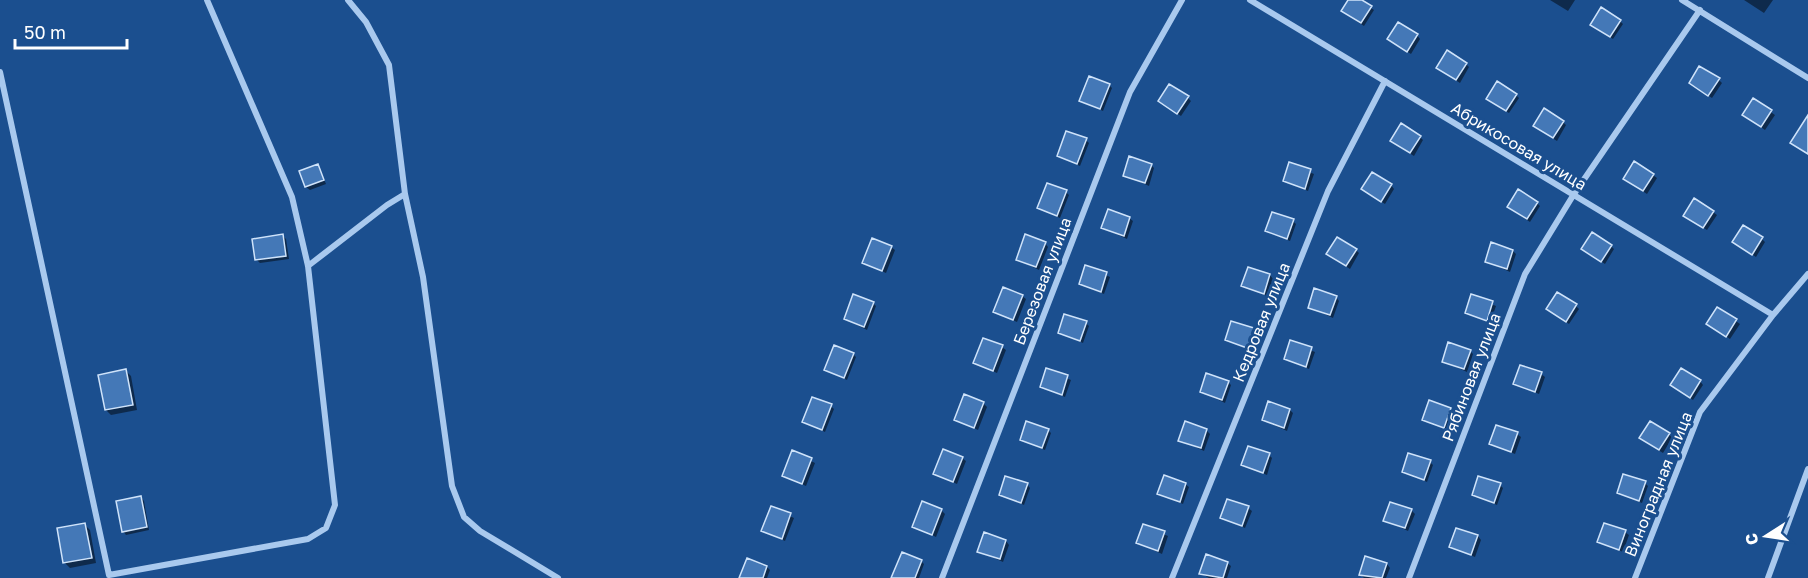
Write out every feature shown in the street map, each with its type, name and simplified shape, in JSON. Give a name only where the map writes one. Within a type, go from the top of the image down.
[{"type":"street","points":[[0,72],[109,575],[308,539],[326,528],[335,505],[308,266],[292,197],[207,0]]},
{"type":"street","points":[[348,0],[366,22],[389,65],[405,194],[423,277],[452,486],[465,517],[480,531],[558,578]]},
{"type":"street","name":"Березовая улица","points":[[942,578],[1130,92],[1182,0]]},
{"type":"street","name":"Абрикосовая улица","points":[[1250,0],[1773,315]]},
{"type":"street","points":[[1682,0],[1808,78]]},
{"type":"street","name":"Рябиновая улица","points":[[1409,578],[1525,274],[1574,194],[1700,10]]},
{"type":"street","name":"Кедровая улица","points":[[1172,578],[1328,191],[1385,81]]},
{"type":"street","points":[[308,266],[387,205],[405,194]]},
{"type":"street","name":"Виноградная улица","points":[[1635,578],[1700,412],[1773,315],[1808,274]]},
{"type":"street","points":[[1768,578],[1808,470]]},
{"type":"building","points":[[1348,0],[1362,0],[1372,6],[1361,23],[1341,11]]},
{"type":"building","points":[[1601,7],[1621,20],[1610,37],[1590,25]]},
{"type":"building","points":[[1398,22],[1418,34],[1407,52],[1387,39]]},
{"type":"building","points":[[1447,50],[1467,63],[1456,80],[1436,68]]},
{"type":"building","points":[[1699,66],[1720,78],[1708,96],[1689,83]]},
{"type":"building","points":[[1089,76],[1110,84],[1100,109],[1079,101]]},
{"type":"building","points":[[1497,81],[1517,94],[1506,111],[1486,99]]},
{"type":"building","points":[[1169,84],[1189,96],[1177,114],[1158,101]]},
{"type":"building","points":[[1753,98],[1772,110],[1761,127],[1742,115]]},
{"type":"building","points":[[1544,108],[1564,121],[1553,138],[1533,126]]},
{"type":"building","points":[[1808,115],[1808,154],[1790,143]]},
{"type":"building","points":[[1401,123],[1421,136],[1410,153],[1390,141]]},
{"type":"building","points":[[1066,131],[1087,138],[1077,164],[1057,156]]},
{"type":"building","points":[[1129,156],[1152,164],[1145,183],[1123,176]]},
{"type":"building","points":[[1634,161],[1654,174],[1643,191],[1623,179]]},
{"type":"building","points":[[1289,162],[1311,169],[1305,189],[1283,181]]},
{"type":"building","points":[[318,164],[324,180],[305,187],[299,171]]},
{"type":"building","points":[[1372,172],[1392,184],[1381,202],[1361,189]]},
{"type":"building","points":[[1047,183],[1067,190],[1057,216],[1037,208]]},
{"type":"building","points":[[1518,189],[1538,202],[1527,219],[1507,207]]},
{"type":"building","points":[[1694,198],[1714,211],[1703,228],[1683,216]]},
{"type":"building","points":[[1108,209],[1130,217],[1124,236],[1101,228]]},
{"type":"building","points":[[1272,212],[1294,219],[1287,239],[1265,231]]},
{"type":"building","points":[[1743,225],[1763,237],[1752,255],[1732,242]]},
{"type":"building","points":[[1592,232],[1612,245],[1601,262],[1581,249]]},
{"type":"building","points":[[283,234],[286,256],[255,260],[252,239]]},
{"type":"building","points":[[1025,234],[1046,242],[1036,267],[1016,260]]},
{"type":"building","points":[[1337,237],[1357,249],[1346,266],[1326,254]]},
{"type":"building","points":[[872,238],[892,246],[882,271],[862,263]]},
{"type":"building","points":[[1491,242],[1513,250],[1507,269],[1485,262]]},
{"type":"building","points":[[1085,265],[1107,272],[1101,292],[1079,284]]},
{"type":"building","points":[[1248,267],[1270,274],[1264,294],[1241,286]]},
{"type":"building","points":[[1003,287],[1023,295],[1013,320],[993,312]]},
{"type":"building","points":[[1314,288],[1337,296],[1330,315],[1308,308]]},
{"type":"building","points":[[1557,292],[1577,304],[1566,322],[1546,309]]},
{"type":"building","points":[[853,294],[874,302],[864,327],[844,319]]},
{"type":"building","points":[[1471,294],[1493,301],[1487,321],[1465,313]]},
{"type":"building","points":[[1717,307],[1737,319],[1726,337],[1706,324]]},
{"type":"building","points":[[1064,314],[1087,321],[1080,341],[1058,333]]},
{"type":"building","points":[[1231,321],[1254,328],[1247,348],[1225,340]]},
{"type":"building","points":[[983,338],[1003,345],[993,371],[973,363]]},
{"type":"building","points":[[1290,340],[1312,347],[1306,367],[1284,359]]},
{"type":"building","points":[[1448,342],[1471,350],[1464,369],[1442,362]]},
{"type":"building","points":[[834,345],[854,353],[844,378],[824,370]]},
{"type":"building","points":[[1520,365],[1542,372],[1535,392],[1513,384]]},
{"type":"building","points":[[1046,368],[1068,375],[1062,395],[1040,387]]},
{"type":"building","points":[[1681,368],[1701,380],[1690,398],[1670,385]]},
{"type":"building","points":[[126,369],[133,405],[105,410],[98,375]]},
{"type":"building","points":[[1206,373],[1229,381],[1222,400],[1200,392]]},
{"type":"building","points":[[964,394],[984,402],[974,428],[954,420]]},
{"type":"building","points":[[812,397],[832,404],[822,430],[802,422]]},
{"type":"building","points":[[1429,400],[1451,408],[1444,428],[1422,420]]},
{"type":"building","points":[[1268,401],[1290,409],[1284,428],[1262,420]]},
{"type":"building","points":[[1026,421],[1049,429],[1042,448],[1020,440]]},
{"type":"building","points":[[1185,421],[1207,429],[1201,448],[1178,441]]},
{"type":"building","points":[[1650,421],[1670,433],[1659,450],[1639,438]]},
{"type":"building","points":[[1496,425],[1518,432],[1511,452],[1489,444]]},
{"type":"building","points":[[1248,446],[1270,453],[1263,473],[1241,465]]},
{"type":"building","points":[[943,449],[963,457],[953,482],[933,474]]},
{"type":"building","points":[[792,450],[812,458],[802,484],[782,476]]},
{"type":"building","points":[[1408,453],[1431,460],[1424,480],[1402,472]]},
{"type":"building","points":[[1623,474],[1646,481],[1639,501],[1617,493]]},
{"type":"building","points":[[1164,475],[1186,483],[1180,502],[1157,494]]},
{"type":"building","points":[[1005,476],[1028,483],[1021,503],[999,495]]},
{"type":"building","points":[[1478,476],[1501,483],[1494,503],[1472,495]]},
{"type":"building","points":[[141,496],[147,527],[122,532],[116,501]]},
{"type":"building","points":[[1227,499],[1249,506],[1242,526],[1220,518]]},
{"type":"building","points":[[922,501],[942,509],[932,535],[912,527]]},
{"type":"building","points":[[1390,502],[1412,509],[1405,528],[1383,521]]},
{"type":"building","points":[[771,506],[791,513],[782,539],[761,531]]},
{"type":"building","points":[[85,523],[92,558],[63,563],[57,528]]},
{"type":"building","points":[[1604,523],[1626,530],[1619,550],[1597,542]]},
{"type":"building","points":[[1143,524],[1165,531],[1158,551],[1136,543]]},
{"type":"building","points":[[1456,528],[1478,535],[1471,555],[1449,547]]},
{"type":"building","points":[[984,532],[1006,540],[1000,559],[977,552]]},
{"type":"building","points":[[902,552],[922,560],[915,578],[891,578]]},
{"type":"building","points":[[1206,554],[1228,562],[1223,578],[1199,574]]},
{"type":"building","points":[[1365,556],[1387,563],[1382,578],[1359,575]]},
{"type":"building","points":[[747,558],[767,566],[763,578],[739,578]]}]
